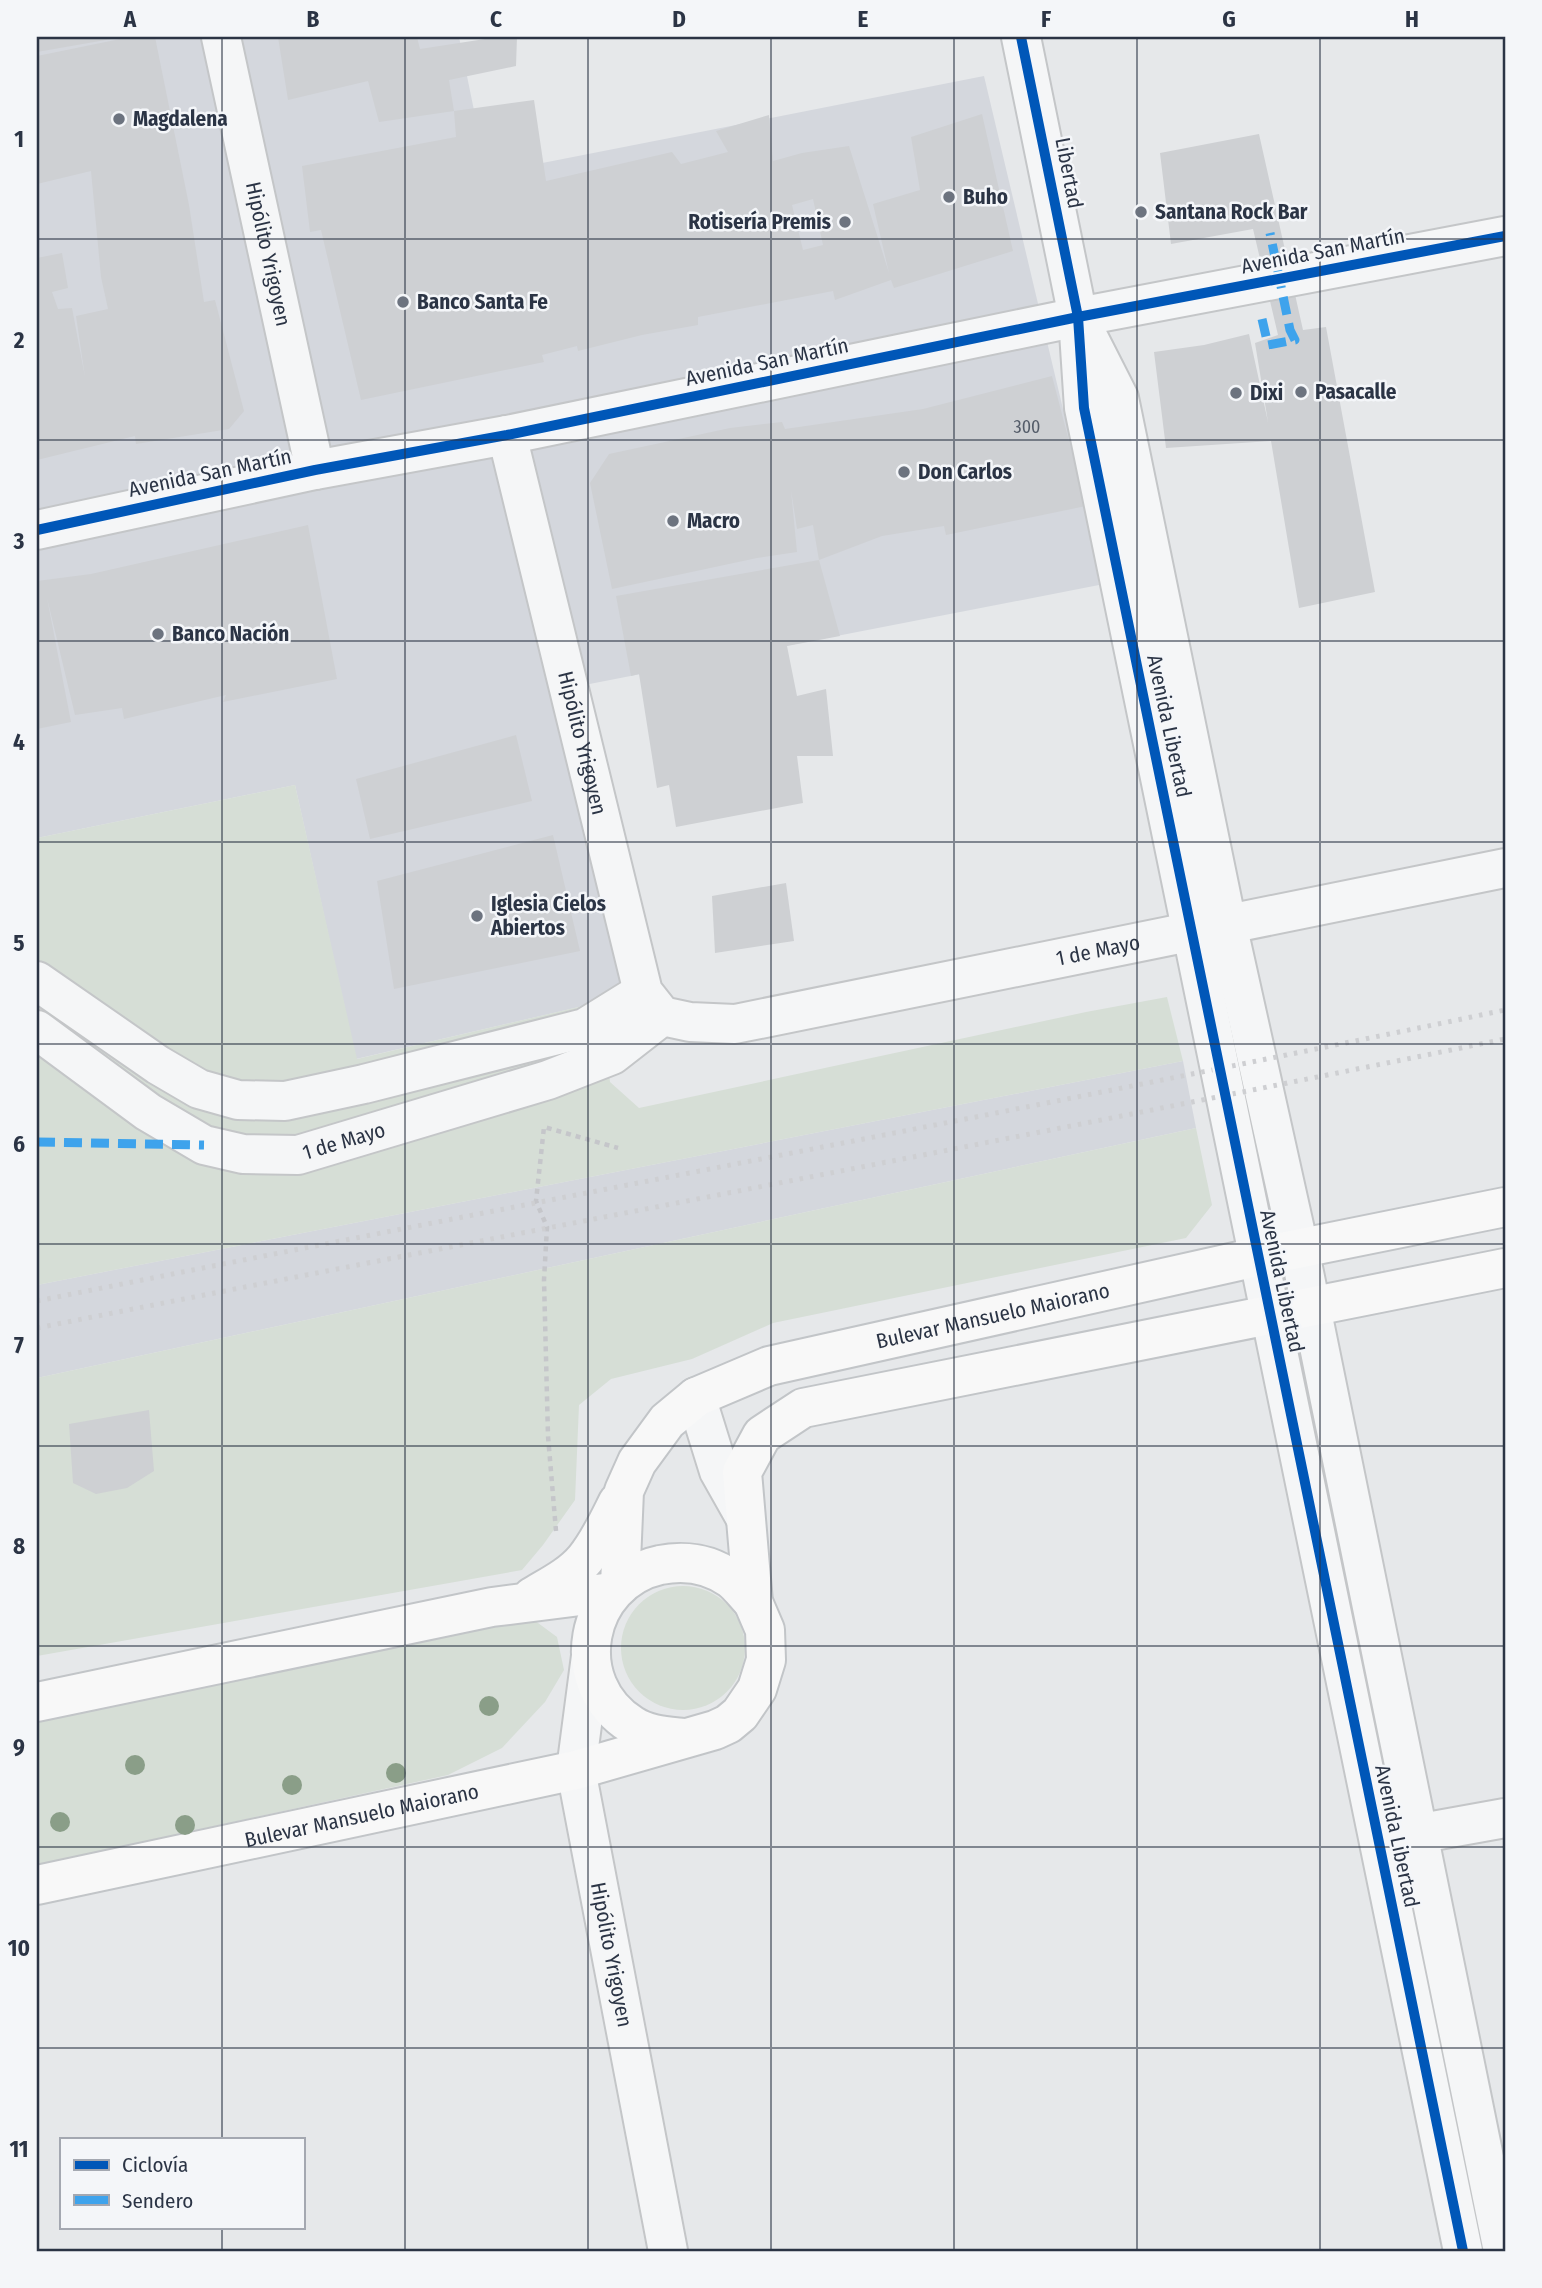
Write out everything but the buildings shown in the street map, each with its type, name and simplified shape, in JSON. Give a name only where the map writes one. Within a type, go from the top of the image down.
[{"type":"main road","name":"Bulevar Mansuelo Maiorano","points":[[616,1589],[624,1491],[637,1462],[667,1421],[696,1397],[769,1366],[1299,1248],[1505,1207]]},
{"type":"main road","name":"Bulevar Mansuelo Maiorano","points":[[37,1885],[576,1770],[715,1730],[727,1724],[740,1714],[757,1689],[766,1660],[765,1630],[753,1602],[742,1472],[762,1435],[803,1408],[1505,1268]]},
{"type":"main road","points":[[525,1601],[584,1561],[597,1544],[624,1491]]},
{"type":"main road","name":"Bulevar Mansuelo Maiorano","points":[[685,1738],[657,1736],[632,1725],[611,1707],[597,1683],[591,1657],[590,1641],[594,1622],[616,1589],[645,1569],[675,1562],[706,1566],[732,1580],[753,1602]]},
{"type":"main road","name":"Bulevar Mansuelo Maiorano","points":[[37,1702],[525,1601],[616,1589]]},
{"type":"street","name":"Hipólito Yrigoyen","points":[[221,37],[315,470]]},
{"type":"street","name":"Libertad","points":[[1021,37],[1078,317]]},
{"type":"street","name":"Avenida San Martín","points":[[37,530],[315,470],[507,435],[1078,317],[1505,236]]},
{"type":"street","name":"Avenida Libertad","points":[[1078,317],[1084,408],[1209,928],[1299,1248],[1503,2251]]},
{"type":"street","name":"Hipólito Yrigoyen","points":[[507,435],[665,1010]]},
{"type":"street","name":"1 de Mayo","points":[[37,1030],[148,1112],[204,1144],[243,1154],[298,1155],[548,1080],[612,1055],[665,1010],[735,1024],[1505,868]]},
{"type":"street","name":"Avenida Libertad","points":[[1209,928],[1258,1257],[1463,2251]]},
{"type":"street","points":[[37,981],[158,1065],[199,1089],[238,1100],[285,1101],[665,1010]]},
{"type":"street","points":[[696,1397],[719,1471],[745,1517]]},
{"type":"street","name":"Hipólito Yrigoyen","points":[[591,1657],[576,1770],[668,2251]]},
{"type":"street","points":[[1378,1840],[1505,1818]]},
{"type":"path","points":[[557,1537],[548,1436],[544,1280],[547,1227],[536,1201],[544,1126],[618,1148]]},
{"type":"shaded area","points":[[37,37],[459,37],[487,174],[984,76],[1086,506],[1099,585],[569,688],[643,992],[356,1059],[295,785],[37,838]]},
{"type":"shaded area","points":[[295,785],[357,1059],[600,1002],[610,1082],[639,1108],[1167,997],[1183,1061],[37,1285],[37,838]]},
{"type":"shaded area","points":[[1183,1061],[1196,1128],[37,1378],[37,1285]]},
{"type":"shaded area","points":[[1196,1128],[1212,1205],[1186,1238],[773,1323],[692,1359],[611,1379],[579,1405],[575,1500],[522,1570],[37,1656],[37,1378]]},
{"type":"shaded area","points":[[683,1586],[707,1591],[727,1604],[740,1624],[745,1648],[740,1672],[727,1692],[707,1705],[683,1710],[659,1705],[639,1692],[626,1672],[621,1648],[626,1624],[639,1604],[659,1591]]},
{"type":"shaded area","points":[[506,1617],[534,1620],[557,1637],[564,1670],[545,1702],[502,1748],[448,1775],[37,1865],[37,1718]]},
{"type":"railway","points":[[37,1301],[1139,1085],[1505,1010]]},
{"type":"railway","points":[[37,1328],[1505,1039]]},
{"type":"marked path","points":[[1262,319],[1268,345],[1295,340],[1290,330],[1270,233]]},
{"type":"marked path","points":[[37,1142],[204,1145]]},
{"type":"cycle path","points":[[1021,37],[1078,317],[1084,408],[1463,2251]]},
{"type":"cycle path","points":[[37,530],[315,470],[507,435],[1078,317],[1505,236]]},
{"type":"place","name":"Magdalena","points":[[119,119]]},
{"type":"place","name":"Buho","points":[[949,197]]},
{"type":"place","name":"Santana Rock Bar","points":[[1141,212]]},
{"type":"place","name":"Rotisería Premis","points":[[845,222]]},
{"type":"place","name":"Banco Santa Fe","points":[[403,302]]},
{"type":"place","name":"Pasacalle","points":[[1301,392]]},
{"type":"place","name":"Dixi","points":[[1236,393]]},
{"type":"place","name":"Don Carlos","points":[[904,472]]},
{"type":"place","name":"Macro","points":[[673,521]]},
{"type":"place","name":"Banco Nación","points":[[158,634]]},
{"type":"place","name":"Iglesia Cielos Abiertos","points":[[477,916]]}]
